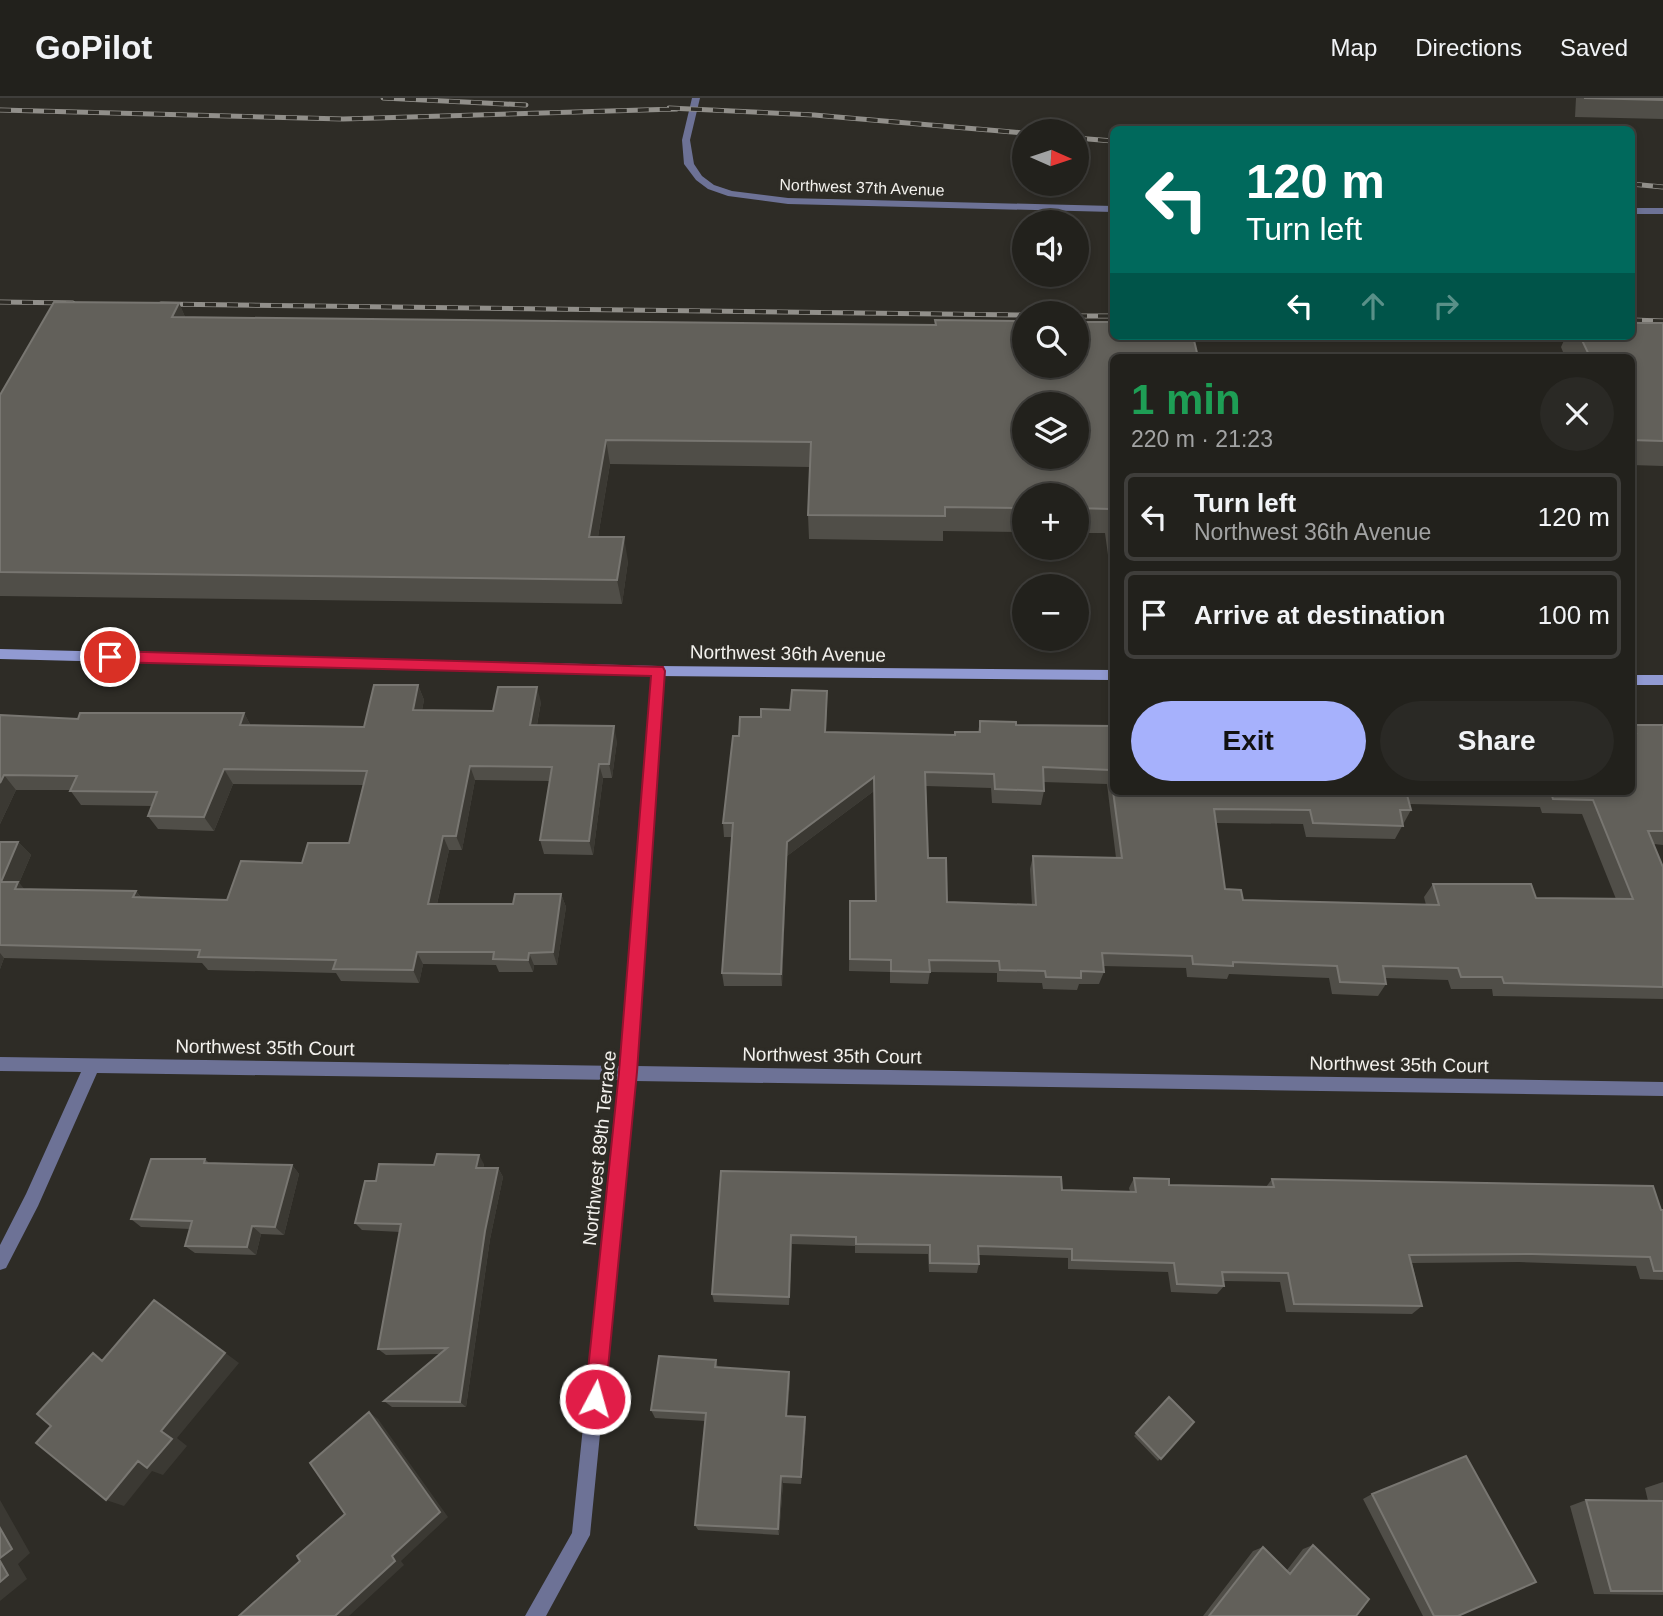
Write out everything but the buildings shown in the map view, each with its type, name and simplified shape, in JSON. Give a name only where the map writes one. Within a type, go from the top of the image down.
[{"type":"street","name":"Northwest 37th Avenue","points":[[696,98],[686,140],[689,164],[699,178],[711,187],[731,194],[801,201],[1110,209]]},
{"type":"street","points":[[1635,211],[1663,211]]},
{"type":"street","name":"Northwest 36th Avenue","points":[[0,654],[658,671],[1110,675]]},
{"type":"street","name":"Northwest 89th Terrace","points":[[535,1616],[581,1535],[628,1072],[658,671]]},
{"type":"street","points":[[1635,680],[1663,680]]},
{"type":"street","name":"Northwest 35th Court","points":[[0,1064],[1663,1089]]},
{"type":"street","points":[[0,1262],[32,1200],[92,1066]]},
{"type":"railway","points":[[383,98],[526,105]]},
{"type":"railway","points":[[669,108],[814,115],[1012,132]]},
{"type":"railway","points":[[0,110],[343,119],[677,109]]},
{"type":"railway","points":[[1089,139],[1110,141]]},
{"type":"railway","points":[[1635,184],[1663,187]]},
{"type":"railway","points":[[0,302],[73,303]]},
{"type":"railway","points":[[161,304],[1012,315]]},
{"type":"railway","points":[[1089,316],[1110,316]]},
{"type":"railway","points":[[1635,320],[1663,321]]},
{"type":"route","points":[[110,657],[658,671],[628,1072],[595,1399]]}]
